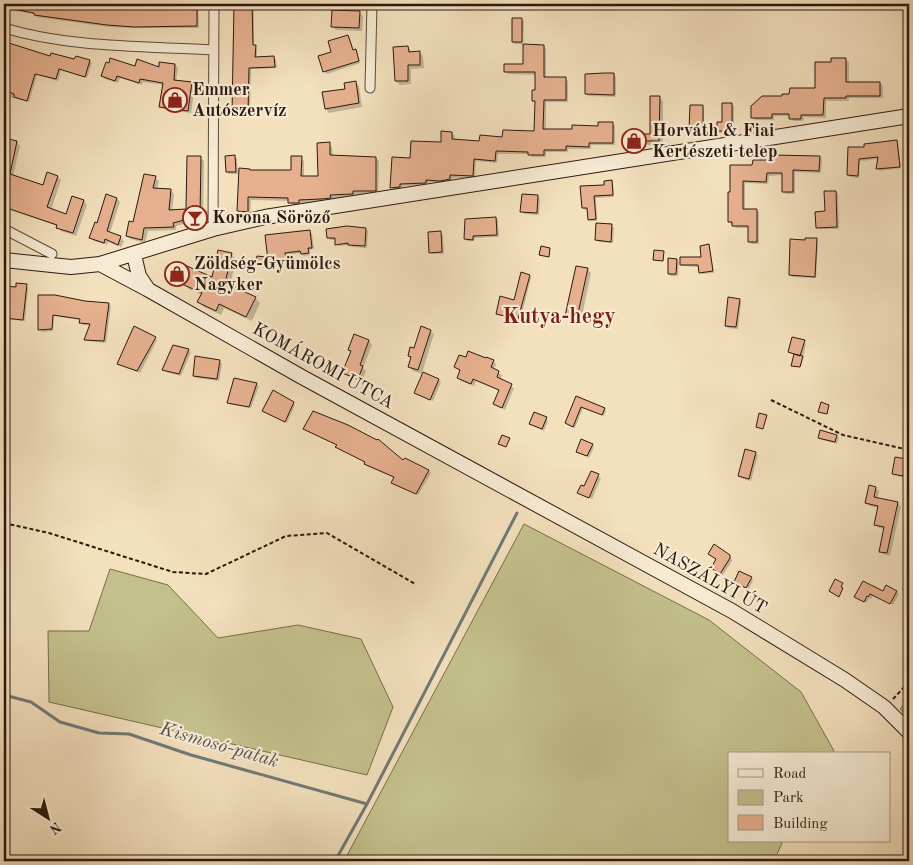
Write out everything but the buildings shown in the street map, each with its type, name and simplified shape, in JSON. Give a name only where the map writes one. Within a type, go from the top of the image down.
[{"type":"main road","points":[[4,260],[71,267],[100,264],[213,229],[265,217],[909,116]]},
{"type":"main road","points":[[134,255],[139,276],[147,289]]},
{"type":"main road","name":"KOMÁROMI UTCA","points":[[100,264],[481,475]]},
{"type":"main road","name":"NASZÁLYI ÚT","points":[[481,475],[732,611],[845,680],[884,707],[909,732]]},
{"type":"street","points":[[213,229],[214,4]]},
{"type":"street","points":[[370,88],[372,4]]},
{"type":"street","points":[[4,28],[28,36],[61,42],[214,50]]},
{"type":"street","points":[[4,229],[52,254]]},
{"type":"path","points":[[771,400],[843,435],[909,450]]},
{"type":"path","points":[[4,524],[50,533],[173,572],[206,574],[286,536],[327,533],[415,584]]},
{"type":"path","points":[[884,707],[909,682]]},
{"type":"green space","points":[[524,524],[709,620],[801,692],[834,751],[728,752],[728,842],[783,842],[774,861],[344,861]]},
{"type":"green space","points":[[110,569],[168,585],[218,638],[298,625],[361,639],[393,707],[367,775],[49,702],[48,631],[89,631]]},
{"type":"green space","points":[[909,698],[909,719],[900,709]]},
{"type":"waterway","points":[[367,804],[517,513]]},
{"type":"waterway","name":"Kismosó-patak","points":[[4,695],[31,702],[60,722],[99,733],[129,734],[191,755],[367,804],[335,861]]},
{"type":"place","name":"Emmer Autószervíz","points":[[175,100]]},
{"type":"place","name":"Horváth & Fiai Kertészeti telep","points":[[634,141]]},
{"type":"place","name":"Korona Söröző","points":[[195,218]]},
{"type":"place","name":"Zöldség-Gyümölcs Nagyker","points":[[177,274]]},
{"type":"district","name":"Kutya-hegy","points":[[559,317]]}]
